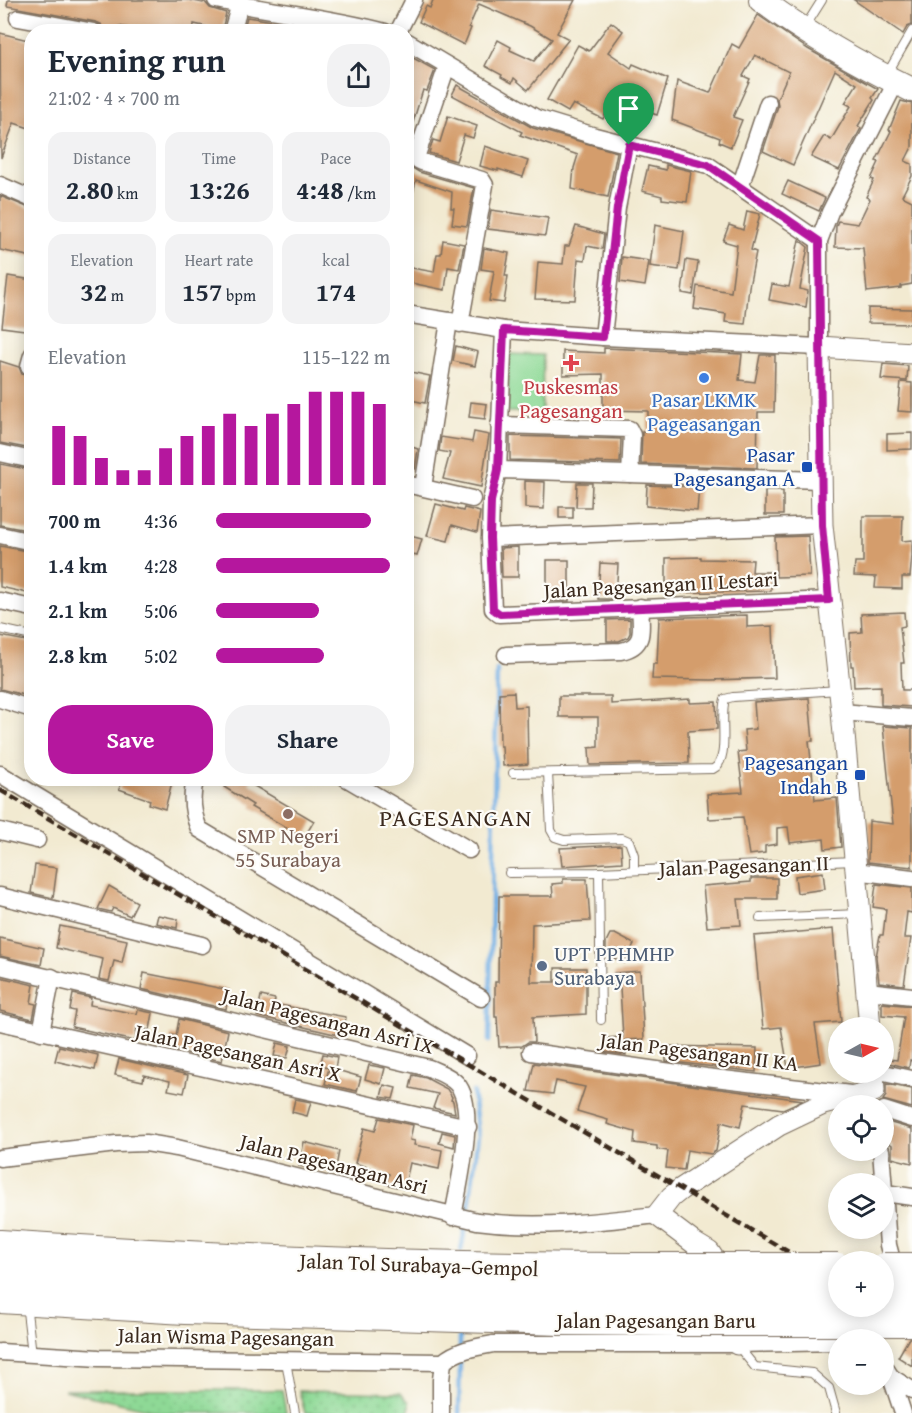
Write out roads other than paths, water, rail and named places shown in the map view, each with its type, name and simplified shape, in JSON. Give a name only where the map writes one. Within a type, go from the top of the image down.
[{"type":"highway","name":"Jalan Tol Surabaya–Gempol","points":[[0,1245],[296,1261],[557,1269],[675,1295],[828,1270]]},
{"type":"highway","points":[[894,1268],[912,1269]]},
{"type":"highway","name":"Jalan Tol Surabaya–Gempol","points":[[0,1273],[296,1288],[549,1295],[828,1297]]},
{"type":"highway","points":[[13,1299],[184,1309],[336,1314],[675,1295],[912,1321]]},
{"type":"highway","points":[[894,1298],[912,1298]]},
{"type":"main road","points":[[767,2],[803,30],[898,83]]},
{"type":"street","points":[[216,0],[240,2],[342,24]]},
{"type":"street","points":[[402,24],[414,0]]},
{"type":"street","points":[[234,24],[240,2]]},
{"type":"street","points":[[18,18],[41,24]]},
{"type":"street","points":[[414,46],[536,118],[708,165],[819,241]]},
{"type":"street","points":[[447,66],[417,155],[418,160],[482,180],[485,185],[415,485],[472,499]]},
{"type":"street","name":"Jalan Pagesangan II","points":[[869,1017],[842,712],[822,525],[819,241],[830,212],[898,83]]},
{"type":"street","points":[[740,187],[768,103]]},
{"type":"street","points":[[603,337],[617,208],[629,145]]},
{"type":"street","points":[[0,185],[24,196]]},
{"type":"street","points":[[414,316],[504,330],[912,353]]},
{"type":"street","points":[[504,330],[498,470],[491,501],[490,538],[822,525]]},
{"type":"street","points":[[500,425],[629,429],[632,435],[630,474]]},
{"type":"street","points":[[0,453],[24,458]]},
{"type":"street","points":[[498,470],[821,480]]},
{"type":"street","points":[[0,535],[24,540]]},
{"type":"street","name":"Jalan Pagesangan II Lestari","points":[[490,538],[493,609],[500,614],[829,600]]},
{"type":"street","points":[[0,601],[24,606]]},
{"type":"street","points":[[506,655],[633,649],[638,644],[641,628],[640,607]]},
{"type":"street","points":[[0,699],[24,706]]},
{"type":"street","points":[[842,712],[912,718]]},
{"type":"street","points":[[0,774],[467,1056]]},
{"type":"street","points":[[193,786],[192,811],[199,829],[481,998]]},
{"type":"street","points":[[360,786],[469,850]]},
{"type":"street","points":[[0,831],[37,840]]},
{"type":"street","points":[[855,866],[912,878]]},
{"type":"street","points":[[0,896],[202,945]]},
{"type":"street","name":"Jalan Pagesangan Asri IX","points":[[0,966],[429,1068],[452,1079],[459,1086],[465,1101],[468,1127],[455,1217]]},
{"type":"street","points":[[41,1032],[52,977]]},
{"type":"street","points":[[867,991],[912,996]]},
{"type":"street","name":"Jalan Pagesangan Asri X","points":[[0,1022],[468,1127]]},
{"type":"street","name":"Jalan Pagesangan II KA","points":[[531,1052],[706,1077],[872,1087],[912,1079]]},
{"type":"street","points":[[737,1344],[735,1312],[730,1292],[716,1260],[709,1252],[657,1215],[671,1197],[688,1184],[779,1125],[823,1104],[872,1087]]},
{"type":"street","points":[[894,1113],[912,1119]]},
{"type":"street","name":"Jalan Pagesangan Asri","points":[[0,1158],[116,1144],[146,1143],[188,1151],[477,1221],[507,1225],[560,1225],[657,1215]]},
{"type":"street","points":[[894,1194],[912,1197]]},
{"type":"street","points":[[888,1239],[892,1264],[899,1281],[912,1298]]},
{"type":"street","name":"Jalan Pagesangan Baru","points":[[446,1359],[474,1347],[503,1344],[828,1342]]},
{"type":"street","name":"Jalan Wisma Pagesangan","points":[[0,1352],[99,1358],[446,1359]]},
{"type":"street","points":[[441,1413],[441,1380],[446,1359]]},
{"type":"street","points":[[894,1377],[912,1390]]},
{"type":"street","points":[[894,1387],[903,1413]]},
{"type":"lane","points":[[803,30],[822,0]]},
{"type":"lane","points":[[898,83],[912,31]]},
{"type":"lane","points":[[0,629],[24,634]]},
{"type":"lane","points":[[513,773],[713,770],[719,766],[723,758],[722,709],[725,699],[839,690]]},
{"type":"lane","name":"Jalan Pagesangan II","points":[[548,774],[551,830],[555,837],[564,840],[622,838],[629,841],[634,855],[634,870]]},
{"type":"lane","name":"Jalan Pagesangan II","points":[[509,873],[855,866]]},
{"type":"lane","points":[[599,872],[601,1020]]},
{"type":"lane","points":[[760,918],[859,914]]},
{"type":"lane","points":[[13,1299],[32,1354]]},
{"type":"lane","points":[[737,1344],[755,1367],[812,1373],[829,1389],[836,1413]]},
{"type":"lane","points":[[286,1360],[295,1413]]},
{"type":"waterway","points":[[489,1041],[497,669]]},
{"type":"waterway","points":[[468,1214],[478,1136],[473,1092]]},
{"type":"waterway","points":[[461,1250],[466,1223]]},
{"type":"waterway","points":[[460,1336],[460,1349]]},
{"type":"waterway","points":[[459,1413],[460,1357]]},
{"type":"railway","points":[[0,790],[828,1275]]},
{"type":"railway","points":[[894,1313],[912,1324]]},
{"type":"place","name":"Puskesmas Pagesangan","points":[[571,363]]},
{"type":"place","name":"Pasar LKMK Pageasangan","points":[[704,378]]},
{"type":"place","name":"Pasar Pagesangan A","points":[[807,467]]},
{"type":"place","name":"Pagesangan Indah B","points":[[860,775]]},
{"type":"place","name":"SMP Negeri 55 Surabaya","points":[[288,814]]},
{"type":"place","name":"UPT PPHMHP Surabaya","points":[[542,966]]},
{"type":"district","name":"PAGESANGAN","points":[[456,818]]}]
